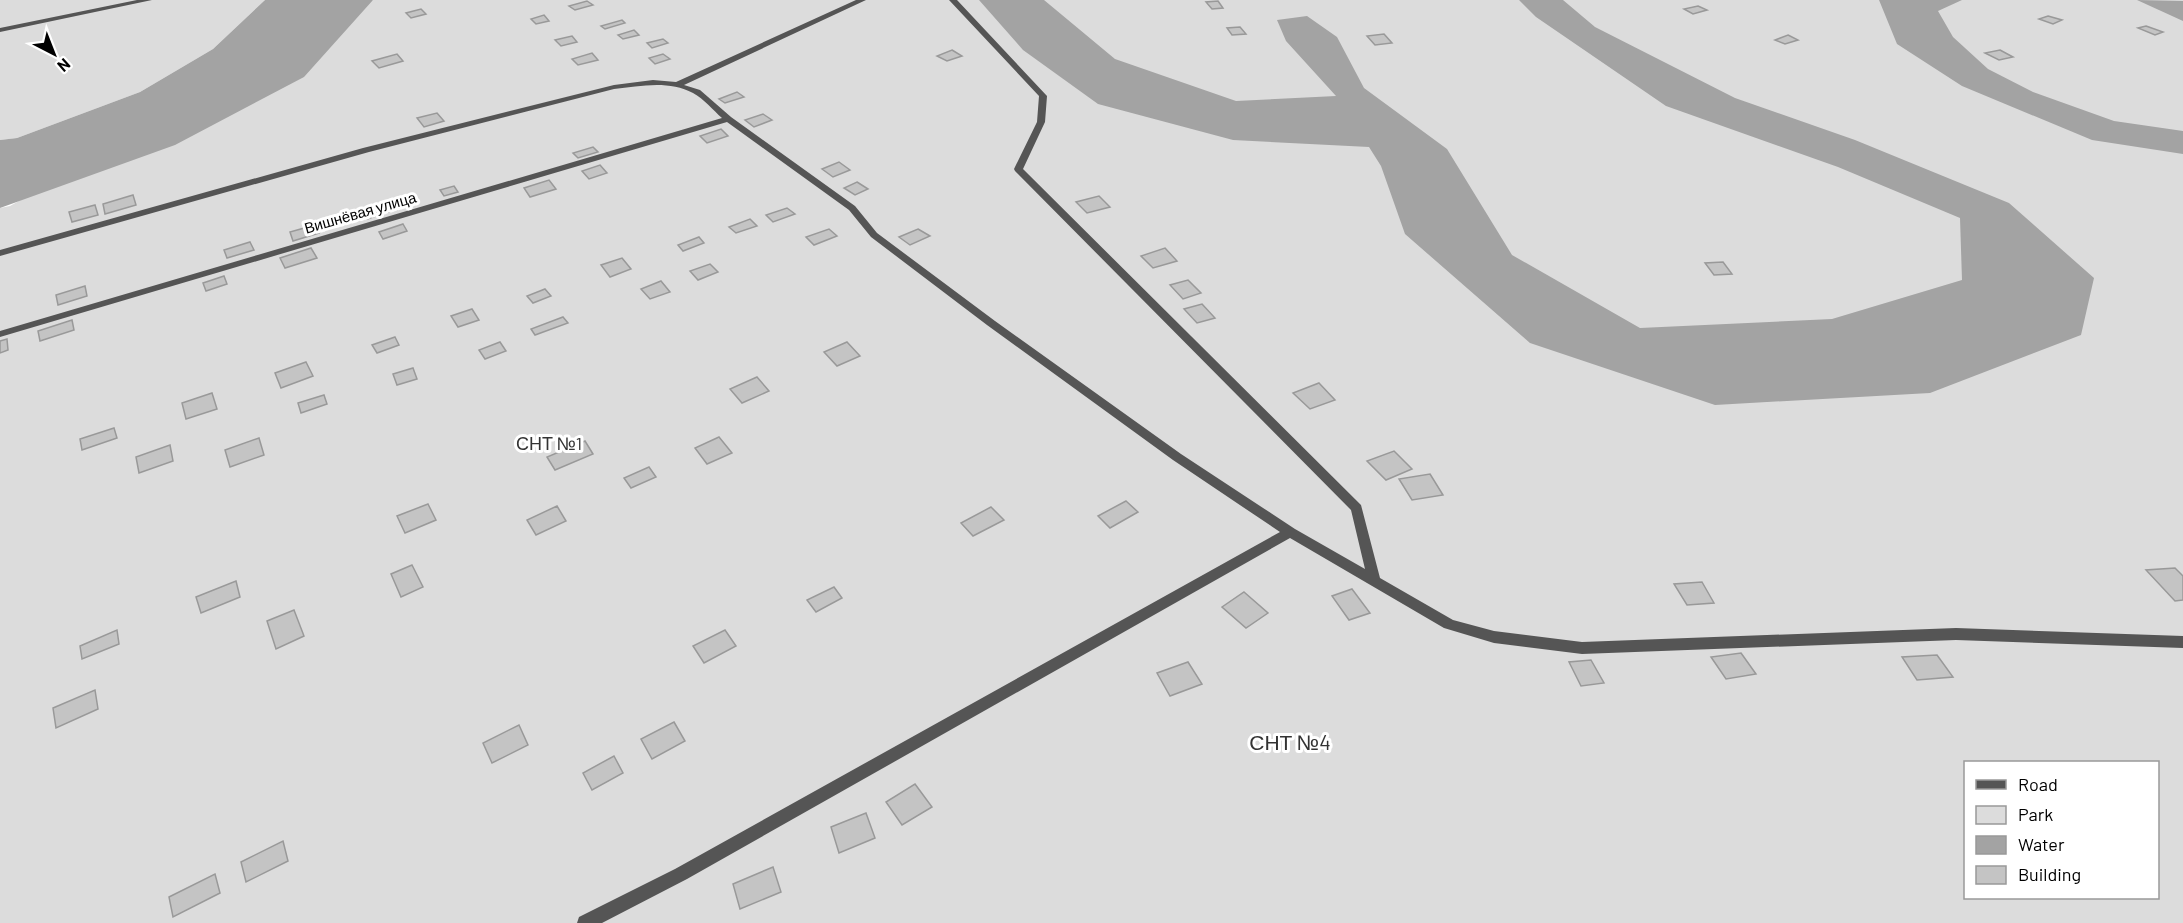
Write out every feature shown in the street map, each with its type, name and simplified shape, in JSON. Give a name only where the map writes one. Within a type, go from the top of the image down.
[{"type":"street","points":[[0,30],[148,0]]},
{"type":"street","points":[[677,85],[862,0]]},
{"type":"street","points":[[953,0],[1043,96],[1041,122],[1018,169],[1357,508],[1374,580]]},
{"type":"street","points":[[0,254],[366,150],[520,110],[614,87],[652,82],[677,85],[697,92],[728,119],[852,208],[874,235],[1000,330],[1177,457],[1290,532],[1449,624],[1494,637],[1582,648],[1956,634],[2183,642]]},
{"type":"street","name":"Вишнёвая улица","points":[[0,334],[728,119]]},
{"type":"street","points":[[585,923],[691,869],[1290,532]]},
{"type":"green space","points":[[0,0],[265,0],[213,49],[140,92],[17,138],[0,140]]},
{"type":"green space","name":"СНТ №1","points":[[373,0],[2183,0],[2183,923],[0,923],[0,208],[10,206]]},
{"type":"water","points":[[265,0],[373,0],[304,77],[175,145],[0,208],[0,140],[17,138],[140,92],[213,49]]},
{"type":"water","points":[[979,0],[1044,0],[1115,59],[1236,101],[1336,96],[1286,41],[1277,20],[1307,16],[1337,37],[1364,88],[1447,149],[1512,255],[1640,328],[1832,319],[1962,280],[1960,218],[1838,167],[1666,106],[1536,17],[1519,0],[1563,0],[1595,27],[1735,98],[1855,140],[2009,203],[2094,278],[2081,335],[1930,393],[1715,405],[1530,343],[1405,234],[1381,166],[1369,147],[1233,140],[1098,104],[1023,50]]},
{"type":"water","points":[[1879,0],[1962,0],[1938,11],[1953,37],[1988,69],[2033,92],[2114,121],[2183,131],[2183,154],[2092,140],[1962,86],[1897,44]]},
{"type":"water","points":[[2137,0],[2183,1],[2183,21]]},
{"type":"building","points":[[587,1],[593,5],[575,10],[569,6]]},
{"type":"building","points":[[1218,1],[1223,8],[1212,9],[1206,2]]},
{"type":"building","points":[[1698,6],[1707,10],[1693,14],[1684,9]]},
{"type":"building","points":[[421,9],[426,14],[411,18],[406,13]]},
{"type":"building","points":[[544,15],[549,21],[536,24],[531,19]]},
{"type":"building","points":[[2048,16],[2062,20],[2053,24],[2039,19]]},
{"type":"building","points":[[622,20],[625,23],[605,29],[601,26]]},
{"type":"building","points":[[2146,26],[2163,32],[2155,35],[2138,28]]},
{"type":"building","points":[[1240,27],[1246,34],[1232,35],[1227,28]]},
{"type":"building","points":[[634,30],[639,35],[623,39],[618,35]]},
{"type":"building","points":[[1384,34],[1392,43],[1375,45],[1367,36]]},
{"type":"building","points":[[1788,35],[1798,40],[1785,44],[1775,40]]},
{"type":"building","points":[[572,36],[577,42],[561,46],[555,40]]},
{"type":"building","points":[[663,39],[668,43],[652,48],[647,43]]},
{"type":"building","points":[[952,50],[962,56],[947,61],[937,56]]},
{"type":"building","points":[[2000,50],[2013,57],[1999,60],[1985,53]]},
{"type":"building","points":[[592,53],[598,60],[578,65],[572,59]]},
{"type":"building","points":[[397,54],[403,61],[379,68],[372,61]]},
{"type":"building","points":[[663,54],[670,59],[655,64],[649,58]]},
{"type":"building","points":[[737,92],[744,97],[725,103],[719,99]]},
{"type":"building","points":[[437,113],[444,121],[424,127],[417,118]]},
{"type":"building","points":[[763,114],[772,120],[754,127],[745,120]]},
{"type":"building","points":[[721,129],[728,136],[707,143],[700,136]]},
{"type":"building","points":[[593,147],[598,152],[578,158],[573,153]]},
{"type":"building","points":[[839,162],[850,170],[833,177],[822,169]]},
{"type":"building","points":[[600,165],[607,173],[589,179],[582,171]]},
{"type":"building","points":[[549,180],[556,189],[530,197],[524,188]]},
{"type":"building","points":[[857,182],[868,189],[855,195],[844,188]]},
{"type":"building","points":[[454,186],[458,192],[444,196],[440,190]]},
{"type":"building","points":[[133,195],[136,205],[105,214],[103,204]]},
{"type":"building","points":[[1099,196],[1110,207],[1087,213],[1076,202]]},
{"type":"building","points":[[389,203],[394,210],[367,219],[363,211]]},
{"type":"building","points":[[95,205],[98,215],[72,222],[69,212]]},
{"type":"building","points":[[787,208],[795,214],[773,222],[766,215]]},
{"type":"building","points":[[750,219],[757,226],[736,233],[729,227]]},
{"type":"building","points":[[403,224],[407,231],[383,239],[379,232]]},
{"type":"building","points":[[315,225],[319,233],[293,241],[290,232]]},
{"type":"building","points":[[829,229],[837,236],[814,245],[806,237]]},
{"type":"building","points":[[918,229],[930,236],[910,245],[899,237]]},
{"type":"building","points":[[699,237],[704,243],[683,251],[678,245]]},
{"type":"building","points":[[250,242],[254,250],[227,258],[224,250]]},
{"type":"building","points":[[311,248],[317,258],[285,268],[280,258]]},
{"type":"building","points":[[1165,248],[1177,261],[1153,268],[1141,256]]},
{"type":"building","points":[[622,258],[631,269],[610,277],[601,265]]},
{"type":"building","points":[[1723,262],[1732,274],[1714,275],[1705,263]]},
{"type":"building","points":[[710,264],[718,272],[698,280],[690,271]]},
{"type":"building","points":[[224,276],[227,284],[206,291],[203,283]]},
{"type":"building","points":[[1188,280],[1201,293],[1183,299],[1170,285]]},
{"type":"building","points":[[661,281],[670,292],[650,299],[641,289]]},
{"type":"building","points":[[85,286],[87,296],[58,305],[56,295]]},
{"type":"building","points":[[545,289],[551,296],[533,303],[527,296]]},
{"type":"building","points":[[1202,304],[1215,318],[1197,323],[1184,309]]},
{"type":"building","points":[[472,309],[479,320],[458,327],[451,316]]},
{"type":"building","points":[[563,317],[568,323],[535,335],[531,329]]},
{"type":"building","points":[[72,320],[74,330],[40,341],[38,331]]},
{"type":"building","points":[[395,337],[399,345],[377,353],[372,345]]},
{"type":"building","points":[[7,339],[8,350],[0,353],[0,341]]},
{"type":"building","points":[[500,342],[506,351],[485,359],[479,350]]},
{"type":"building","points":[[847,342],[860,356],[837,366],[824,352]]},
{"type":"building","points":[[306,362],[313,376],[281,388],[275,373]]},
{"type":"building","points":[[413,368],[417,379],[397,385],[393,374]]},
{"type":"building","points":[[757,377],[769,391],[742,403],[730,389]]},
{"type":"building","points":[[1319,383],[1335,400],[1310,409],[1293,393]]},
{"type":"building","points":[[212,393],[217,409],[186,419],[182,403]]},
{"type":"building","points":[[324,395],[327,404],[301,413],[298,403]]},
{"type":"building","points":[[114,428],[117,438],[82,450],[80,439]]},
{"type":"building","points":[[719,437],[732,453],[707,464],[695,448]]},
{"type":"building","points":[[259,438],[264,455],[230,467],[225,450]]},
{"type":"building","points":[[585,441],[593,454],[555,470],[547,457]]},
{"type":"building","points":[[170,445],[173,461],[139,473],[136,457]]},
{"type":"building","points":[[1394,451],[1412,469],[1386,480],[1367,461]]},
{"type":"building","points":[[649,467],[656,477],[631,488],[624,478]]},
{"type":"building","points":[[1430,474],[1443,495],[1412,500],[1399,479]]},
{"type":"building","points":[[1126,501],[1138,512],[1110,528],[1098,516]]},
{"type":"building","points":[[428,504],[436,520],[405,533],[397,516]]},
{"type":"building","points":[[557,506],[566,521],[536,535],[527,520]]},
{"type":"building","points":[[991,507],[1004,520],[973,536],[961,523]]},
{"type":"building","points":[[412,565],[423,587],[401,597],[391,574]]},
{"type":"building","points":[[2175,568],[2183,576],[2183,600],[2175,601],[2146,570]]},
{"type":"building","points":[[236,581],[240,597],[201,613],[196,597]]},
{"type":"building","points":[[1702,582],[1714,603],[1687,605],[1674,584]]},
{"type":"building","points":[[834,587],[842,598],[816,612],[807,600]]},
{"type":"building","points":[[1352,589],[1370,613],[1349,620],[1332,596]]},
{"type":"building","points":[[1244,592],[1268,613],[1246,628],[1222,607]]},
{"type":"building","points":[[294,610],[304,636],[276,649],[267,621]]},
{"type":"building","points":[[117,630],[119,644],[82,659],[80,646]]},
{"type":"building","points":[[725,630],[736,646],[704,663],[693,646]]},
{"type":"building","points":[[1741,653],[1756,674],[1726,679],[1711,657]]},
{"type":"building","points":[[1937,655],[1953,677],[1917,680],[1902,657]]},
{"type":"building","points":[[1591,660],[1604,683],[1581,686],[1569,662]]},
{"type":"building","points":[[1188,662],[1202,684],[1170,696],[1157,673]]},
{"type":"building","points":[[95,690],[98,709],[56,728],[53,708]]},
{"type":"building","points":[[674,722],[685,741],[652,759],[641,739]]},
{"type":"building","points":[[519,725],[528,745],[492,763],[483,743]]},
{"type":"building","points":[[614,756],[623,773],[592,790],[583,773]]},
{"type":"building","points":[[915,784],[932,807],[902,825],[886,802]]},
{"type":"building","points":[[866,813],[875,838],[839,853],[831,827]]},
{"type":"building","points":[[283,841],[288,861],[246,882],[241,862]]},
{"type":"building","points":[[773,867],[781,892],[740,909],[733,884]]},
{"type":"building","points":[[215,874],[220,893],[173,917],[169,897]]},
{"type":"park label","name":"СНТ №4","points":[[1290,741]]}]
